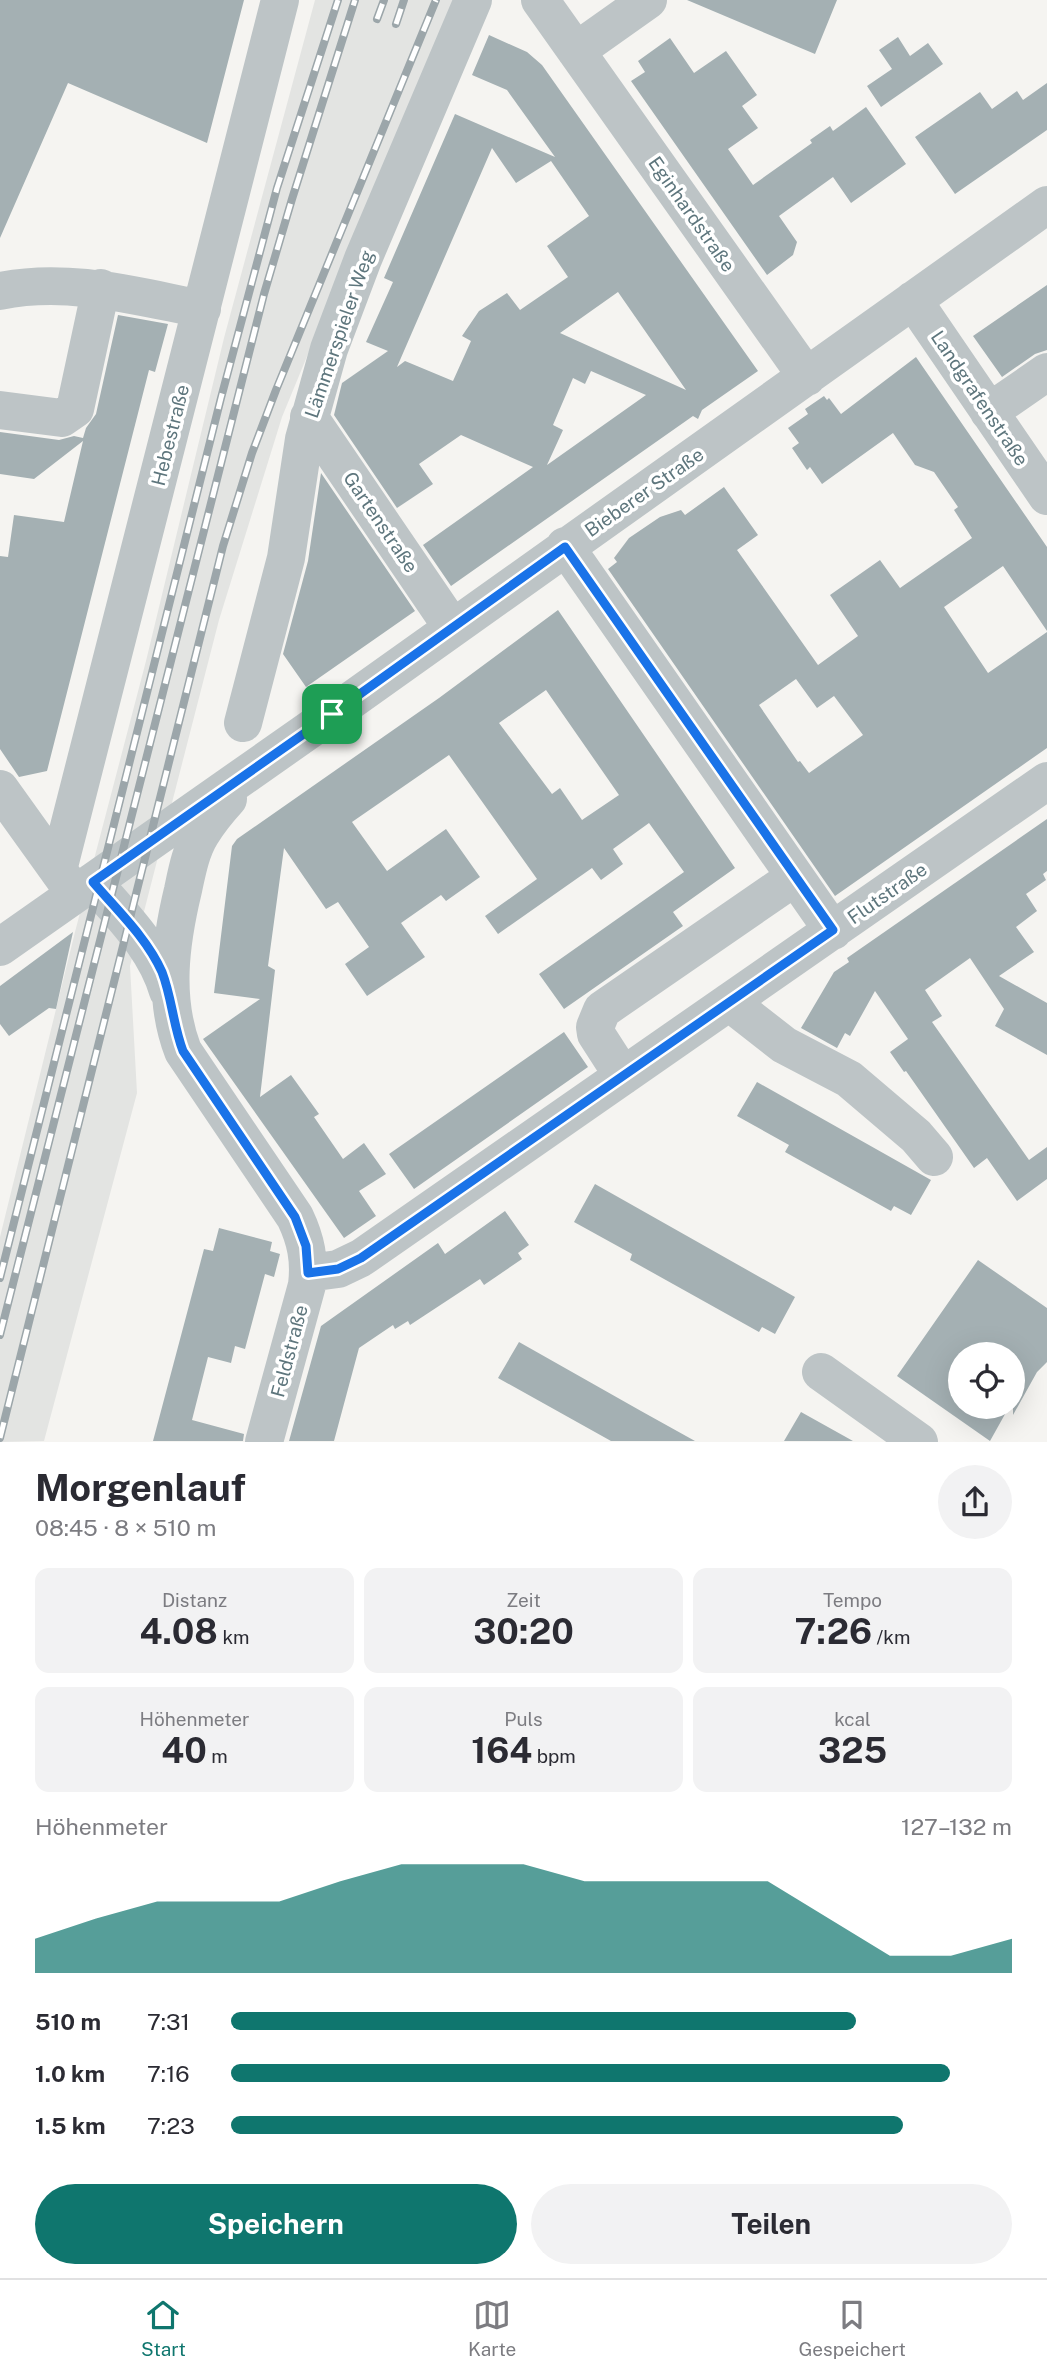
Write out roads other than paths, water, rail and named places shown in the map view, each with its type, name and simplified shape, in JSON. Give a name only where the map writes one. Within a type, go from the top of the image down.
[{"type":"street","name":"Hebestraße","points":[[75,882],[202,309],[280,0]]},
{"type":"street","name":"Lämmerspieler Weg","points":[[243,723],[286,558],[309,417],[329,349],[363,259],[473,0]]},
{"type":"street","name":"Eginhardstraße","points":[[540,0],[807,377]]},
{"type":"street","points":[[576,51],[648,0]]},
{"type":"street","name":"Bieberer Straße","points":[[0,947],[75,882],[258,767],[1047,205]]},
{"type":"street","points":[[0,291],[22,286],[101,288],[202,309]]},
{"type":"street","points":[[0,410],[62,418],[75,409],[101,288]]},
{"type":"street","name":"Landgrafenstraße","points":[[913,300],[1047,496]]},
{"type":"street","points":[[989,412],[1047,372]]},
{"type":"street","name":"Gartenstraße","points":[[309,417],[452,627]]},
{"type":"street","points":[[565,547],[833,930]]},
{"type":"street","name":"Feldstraße","points":[[171,1003],[172,948],[189,864],[200,835],[219,808],[258,767]]},
{"type":"street","name":"Flutstraße","points":[[308,1273],[338,1269],[361,1258],[1047,781]]},
{"type":"street","name":"Feldstraße","points":[[0,789],[75,882],[152,953],[162,974],[183,1051],[295,1217],[306,1246],[308,1273],[304,1300],[264,1441]]},
{"type":"street","points":[[624,1076],[596,1034],[595,1027],[602,1010],[795,877]]},
{"type":"street","points":[[729,1002],[784,1045],[849,1079],[916,1136],[934,1157]]},
{"type":"street","points":[[821,1372],[919,1441]]},
{"type":"railway","points":[[0,1278],[221,398],[277,188],[338,0]]},
{"type":"railway","points":[[0,1335],[264,294],[355,0]]},
{"type":"railway","points":[[377,19],[384,0]]},
{"type":"railway","points":[[396,24],[404,0]]},
{"type":"railway","points":[[0,1438],[223,546],[252,453],[276,390],[436,0]]}]
